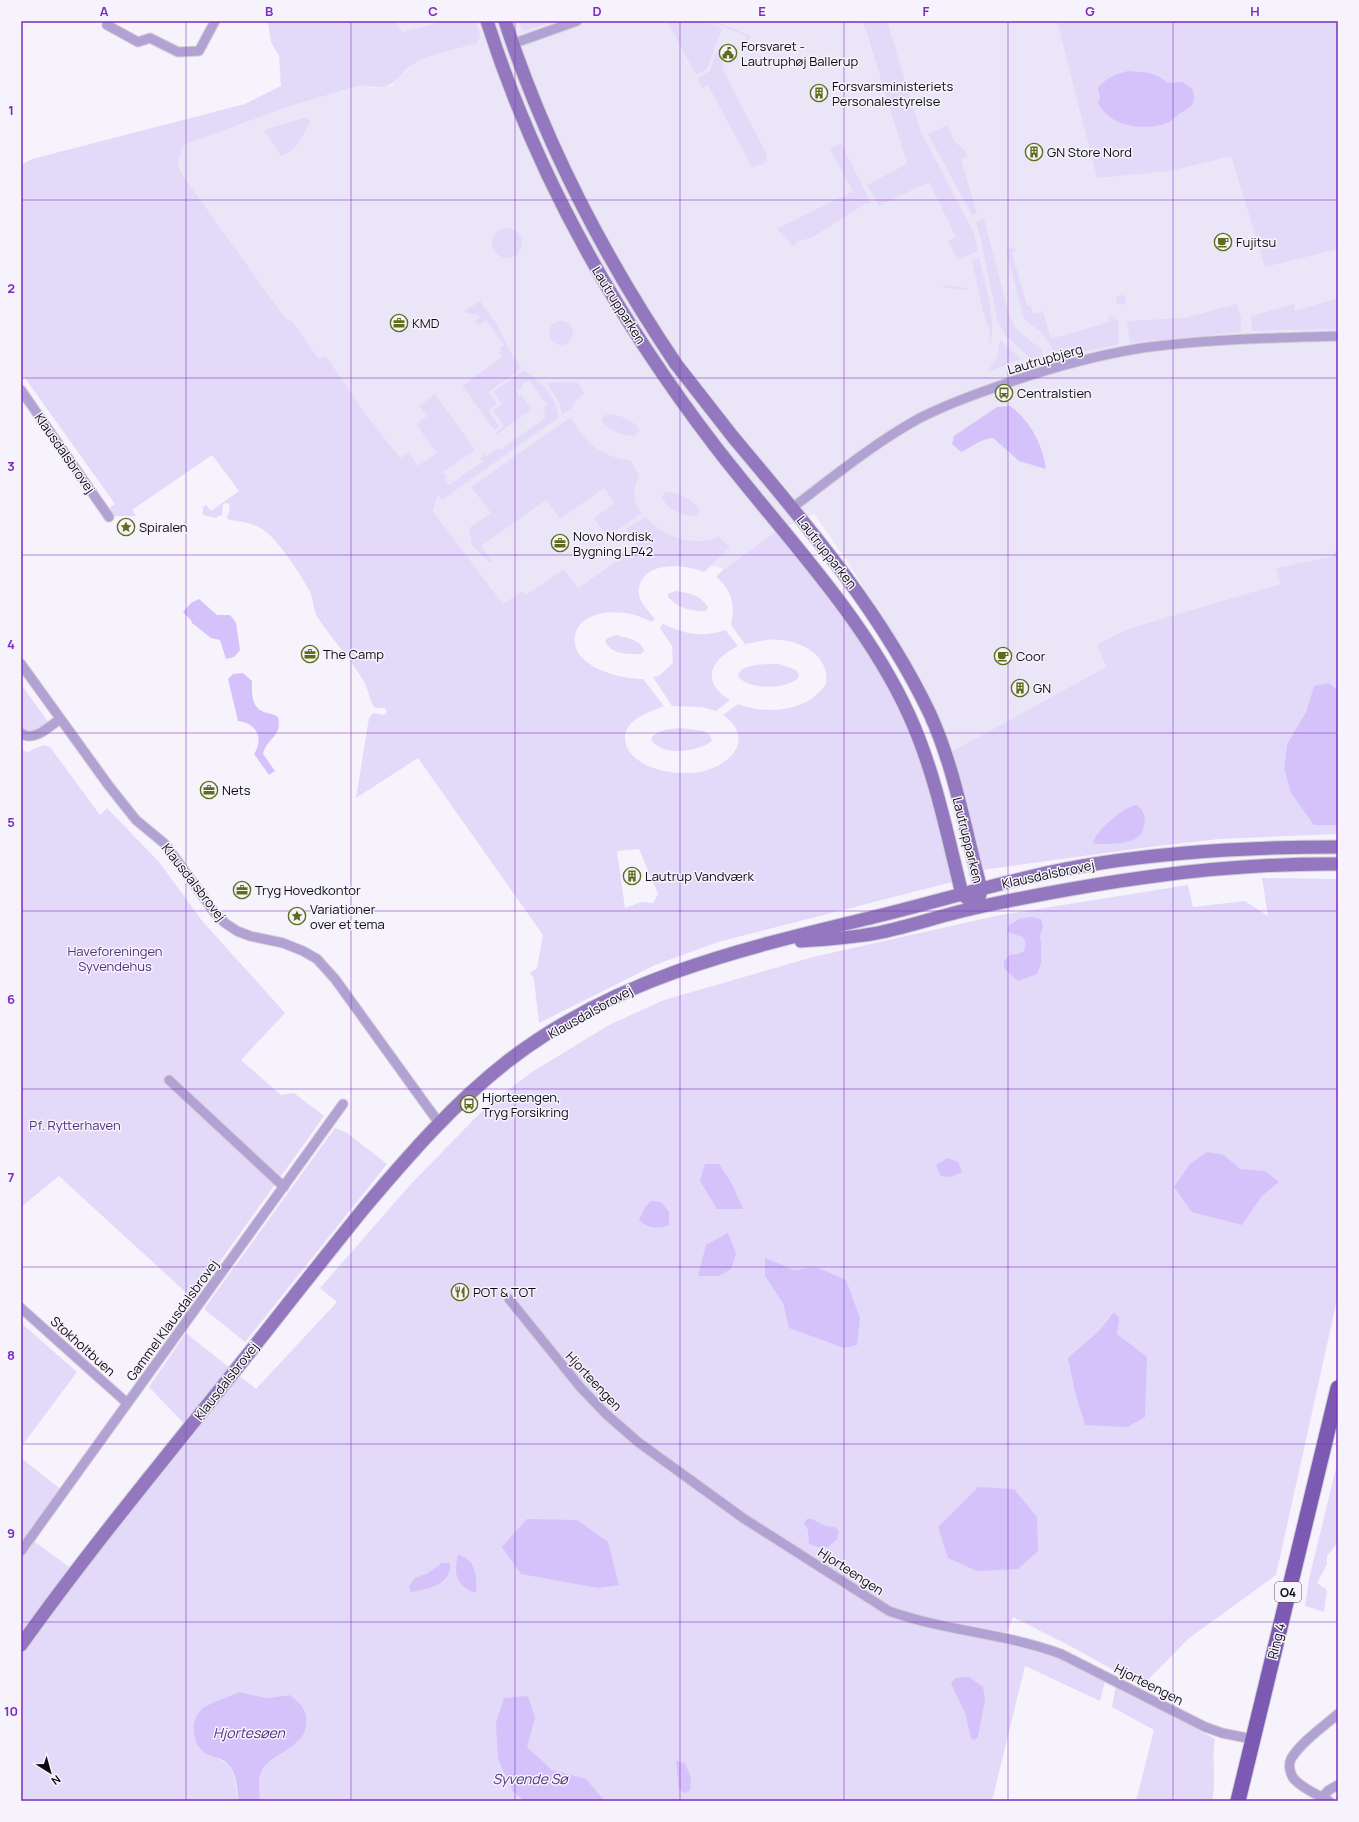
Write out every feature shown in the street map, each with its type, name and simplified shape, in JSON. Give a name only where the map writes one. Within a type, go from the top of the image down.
[{"type":"main road","name":"Ring 4","points":[[1238,1801],[1338,1388]]},
{"type":"street","points":[[109,21],[107,25],[138,42],[150,38],[178,52],[198,51],[215,21]]},
{"type":"street","name":"Lautrupparken","points":[[487,21],[496,50],[547,173],[574,227],[608,288],[688,411],[848,614],[886,672],[908,714],[925,753],[934,781],[962,894],[978,907],[981,889],[959,797],[930,716],[912,678],[894,647],[857,591],[676,364],[612,263],[594,231],[551,142],[512,44],[505,21]]},
{"type":"street","points":[[496,50],[577,21]]},
{"type":"street","name":"Lautrupbjerg","points":[[792,508],[883,440],[919,419],[956,402],[1035,372],[1141,348],[1248,339],[1338,336]]},
{"type":"street","name":"Klausdalsbrovej","points":[[21,390],[109,517]]},
{"type":"street","points":[[776,521],[792,508]]},
{"type":"street","name":"Klausdalsbrovej","points":[[21,664],[60,719],[136,820],[166,844],[215,913],[225,923],[237,931],[250,936],[283,943],[317,958],[335,979],[438,1123]]},
{"type":"street","points":[[21,733],[29,737],[35,736],[60,719]]},
{"type":"street","name":"Klausdalsbrovej","points":[[21,1645],[96,1547],[327,1254],[396,1170],[438,1123],[510,1060],[591,1009],[647,982],[686,967],[765,943],[981,889],[1102,862],[1230,850],[1338,847]]},
{"type":"street","name":"Klausdalsbrovej","points":[[765,943],[851,938],[882,932],[978,907],[1098,884],[1176,872],[1283,863],[1338,864]]},
{"type":"street","points":[[169,1080],[284,1187]]},
{"type":"street","name":"Gammel Klausdalsbrovej","points":[[21,1551],[343,1104]]},
{"type":"street","name":"Hjorteengen","points":[[509,1299],[539,1339],[581,1388],[606,1414],[638,1442],[743,1518],[889,1610],[913,1619],[1036,1644],[1061,1654],[1205,1727],[1252,1739]]},
{"type":"street","name":"Stokholtbuen","points":[[21,1308],[127,1403]]},
{"type":"street","points":[[1338,1714],[1299,1749],[1290,1760],[1289,1766],[1293,1778],[1299,1784],[1326,1799],[1329,1790],[1338,1785]]},
{"type":"shaded area","points":[[394,21],[1338,21],[1338,544],[1333,556],[1276,568],[1280,584],[1127,629],[1098,645],[1106,667],[949,753],[894,636],[845,558],[814,514],[777,531],[724,569],[638,546],[578,588],[564,569],[526,595],[522,591],[503,604],[433,511],[438,495],[408,452],[400,458],[365,413],[326,356],[319,359],[293,322],[285,318],[189,184],[180,170],[177,160],[184,145],[287,107],[361,85],[373,88],[391,86],[411,66],[403,32]]},
{"type":"green space","points":[[265,21],[394,21],[403,32],[445,21],[476,21],[480,36],[477,43],[426,57],[411,65],[390,85],[374,87],[361,85],[287,107],[184,145],[178,161],[180,169],[189,184],[285,318],[293,322],[319,359],[326,356],[365,413],[400,458],[408,452],[418,466],[437,453],[416,424],[427,416],[419,406],[435,394],[475,450],[443,472],[447,477],[445,479],[449,485],[482,462],[480,459],[484,456],[482,453],[484,452],[487,456],[498,448],[500,450],[545,418],[543,414],[546,411],[544,408],[547,405],[529,380],[522,385],[523,388],[516,390],[519,396],[521,395],[532,409],[497,434],[495,433],[504,426],[493,410],[502,404],[493,392],[524,370],[547,390],[554,402],[559,417],[442,500],[438,495],[433,511],[503,604],[522,591],[526,595],[564,569],[578,588],[638,546],[626,529],[645,517],[661,530],[679,538],[698,541],[719,537],[730,547],[704,572],[678,566],[669,566],[651,571],[645,576],[640,584],[639,594],[640,599],[655,619],[652,622],[632,614],[616,612],[598,614],[583,621],[575,636],[576,647],[580,656],[599,669],[610,674],[643,679],[664,706],[638,718],[628,727],[625,733],[625,740],[628,750],[638,760],[654,768],[677,773],[700,772],[721,764],[736,750],[738,733],[733,724],[723,715],[738,704],[762,709],[786,709],[798,706],[808,700],[818,693],[826,684],[826,673],[823,663],[808,649],[798,644],[777,640],[766,640],[745,644],[731,625],[733,611],[731,599],[722,582],[716,577],[724,569],[777,531],[848,621],[882,674],[902,716],[931,786],[952,882],[718,942],[655,965],[539,1023],[534,979],[530,973],[537,968],[543,935],[418,758],[356,798],[369,718],[373,713],[384,715],[387,712],[385,708],[375,708],[373,705],[363,680],[318,618],[311,595],[306,585],[289,558],[275,540],[258,527],[227,519],[230,506],[228,503],[223,504],[222,515],[215,518],[203,515],[203,507],[206,505],[211,511],[239,491],[212,455],[132,510],[136,516],[112,516],[108,509],[115,504],[25,378],[21,377],[21,165],[32,159],[245,104],[281,86],[279,56],[271,42],[268,23]],"holes":[[[639,849],[658,894],[653,903],[641,902],[625,908],[617,851]]]},
{"type":"green space","points":[[518,21],[559,21],[522,30]]},
{"type":"green space","points":[[667,21],[705,21],[722,28],[707,69],[696,75]]},
{"type":"green space","points":[[709,21],[714,21],[750,36],[747,43],[744,44],[746,36]]},
{"type":"green space","points":[[862,21],[887,21],[920,130],[974,233],[978,251],[958,260],[948,241],[956,237],[929,182],[879,206],[867,185],[907,164]]},
{"type":"green space","points":[[1057,21],[1338,21],[1338,249],[1265,267],[1231,156],[1170,171],[1097,178]]},
{"type":"green space","points":[[715,54],[722,54],[720,58],[724,66],[722,68],[766,153],[767,161],[763,164],[752,167],[708,85],[702,88],[697,78],[710,71]]},
{"type":"green space","points":[[307,117],[310,122],[299,142],[293,150],[281,156],[264,130]]},
{"type":"green space","points":[[948,125],[954,141],[964,150],[967,156],[961,159],[977,214],[972,215],[928,134]]},
{"type":"green space","points":[[841,143],[871,203],[865,204],[811,238],[798,241],[793,246],[777,229],[853,191],[830,149]]},
{"type":"green space","points":[[984,219],[1009,314],[1016,329],[1042,350],[1043,361],[1035,365],[1027,355],[1006,336],[998,323],[976,222]]},
{"type":"green space","points":[[507,228],[513,229],[521,237],[521,249],[513,257],[507,258],[501,257],[493,249],[492,243],[493,237],[501,229]]},
{"type":"green space","points":[[1012,247],[1017,251],[1012,253],[1027,306],[1030,305],[1033,314],[1043,311],[1051,339],[1109,322],[1108,317],[1113,316],[1118,321],[1119,343],[1116,345],[1059,357],[1055,354],[1041,332],[1024,319],[1006,250]]},
{"type":"green space","points":[[979,258],[992,315],[992,337],[989,347],[990,332],[983,311],[972,261]]},
{"type":"green space","points":[[943,285],[967,288],[967,290],[943,287]]},
{"type":"green space","points":[[1119,295],[1123,295],[1126,300],[1123,305],[1119,305],[1116,302],[1116,298]]},
{"type":"green space","points":[[1338,298],[1338,329],[1252,331],[1251,316],[1294,304],[1295,311]]},
{"type":"green space","points":[[480,301],[496,323],[513,357],[522,368],[489,392],[497,404],[488,411],[499,426],[495,431],[462,386],[502,357],[499,353],[502,351],[499,348],[504,345],[486,320],[478,325],[475,321],[481,316],[463,312]]},
{"type":"green space","points":[[1237,304],[1241,318],[1241,332],[1130,343],[1127,321],[1184,318]]},
{"type":"green space","points":[[561,321],[566,322],[572,328],[572,338],[566,344],[561,345],[556,344],[550,338],[549,333],[550,328],[556,322]]},
{"type":"green space","points":[[1000,340],[1021,359],[987,372],[997,358]]},
{"type":"green space","points":[[577,382],[585,394],[576,400],[571,409],[562,414],[560,404],[547,383]]},
{"type":"green space","points":[[610,414],[627,419],[640,430],[633,436],[616,432],[601,421],[603,416]]},
{"type":"green space","points":[[571,417],[581,434],[594,447],[611,456],[630,460],[639,475],[634,495],[636,504],[642,513],[607,537],[594,518],[615,503],[604,488],[560,519],[546,500],[481,546],[492,561],[490,563],[472,545],[469,528],[491,513],[471,487]]},
{"type":"green space","points":[[665,492],[676,493],[685,497],[700,511],[699,514],[695,517],[671,509],[664,502],[662,497]]},
{"type":"green space","points":[[1338,544],[1338,691],[1329,683],[1314,687],[1306,712],[1287,744],[1284,769],[1291,793],[1314,824],[1338,825],[1338,834],[1219,839],[982,870],[949,753],[1106,667],[1097,645],[1127,629],[1280,584],[1276,568],[1333,556]]},
{"type":"green space","points":[[676,591],[698,597],[708,607],[706,611],[690,610],[676,604],[668,597],[668,594]]},
{"type":"green space","points":[[663,624],[694,634],[709,634],[725,630],[738,646],[728,652],[715,664],[712,672],[712,679],[715,686],[730,700],[716,711],[702,707],[672,706],[653,677],[659,676],[673,663],[672,646],[660,628]]},
{"type":"green space","points":[[617,635],[637,642],[644,651],[641,654],[616,652],[605,642],[607,638]]},
{"type":"green space","points":[[779,664],[796,670],[799,675],[798,678],[785,685],[767,687],[749,684],[738,676],[742,670],[746,668],[754,665]]},
{"type":"green space","points":[[21,684],[48,722],[33,731],[25,730],[21,725]]},
{"type":"green space","points":[[681,728],[704,731],[710,735],[712,741],[698,748],[680,751],[662,748],[656,745],[651,739],[660,731]]},
{"type":"green space","name":"Haveforeningen Syvendehus","points":[[43,745],[50,747],[100,815],[107,808],[159,862],[203,922],[285,1013],[241,1060],[281,1095],[294,1093],[324,1116],[193,1299],[59,1176],[21,1207],[21,750],[28,752]]},
{"type":"green space","points":[[1262,878],[1338,879],[1338,1295],[1276,1575],[1188,1639],[1142,1686],[1076,1649],[1013,1617],[1003,1641],[1053,1655],[1105,1681],[1100,1701],[1025,1666],[992,1801],[260,1801],[259,1782],[262,1771],[270,1761],[298,1742],[290,1695],[267,1698],[239,1692],[203,1708],[209,1756],[219,1759],[230,1766],[233,1771],[239,1801],[21,1801],[21,1458],[63,1491],[35,1542],[80,1575],[192,1432],[149,1387],[186,1333],[256,1389],[337,1302],[320,1288],[411,1184],[488,1105],[532,1072],[609,1025],[664,1000],[813,957],[1000,915],[1188,885],[1193,907],[1245,901],[1268,916]]},
{"type":"green space","points":[[335,1128],[347,1133],[387,1164],[245,1342],[204,1309]]},
{"type":"green space","points":[[21,1323],[77,1372],[21,1447]]},
{"type":"green space","points":[[1338,1460],[1338,1542],[1327,1556],[1327,1564],[1317,1583],[1327,1590],[1324,1612],[1305,1606],[1309,1579]]},
{"type":"green space","points":[[1116,1685],[1215,1739],[1214,1785],[1212,1801],[1136,1801],[1154,1730],[1112,1707]]},
{"type":"water","points":[[1128,71],[1149,73],[1158,76],[1168,83],[1183,82],[1193,90],[1193,103],[1189,108],[1171,121],[1164,124],[1146,127],[1126,125],[1117,121],[1109,117],[1098,102],[1100,98],[1098,88],[1111,77]]},
{"type":"water","points":[[1010,406],[1024,418],[1039,442],[1046,469],[1019,461],[993,438],[980,442],[961,452],[952,444],[954,436],[997,407]]},
{"type":"water","points":[[199,599],[217,615],[230,615],[236,623],[240,650],[234,657],[226,659],[220,640],[211,638],[192,623],[183,612],[191,603]]},
{"type":"water","points":[[243,673],[252,681],[253,697],[257,707],[262,711],[278,717],[278,729],[267,745],[263,754],[275,771],[269,775],[254,754],[258,743],[257,733],[250,725],[245,722],[238,721],[228,679],[233,674]]},
{"type":"water","points":[[1329,683],[1338,691],[1338,825],[1314,825],[1291,793],[1284,769],[1287,744],[1306,712],[1314,686]]},
{"type":"water","points":[[1136,805],[1143,813],[1145,823],[1144,828],[1138,837],[1133,840],[1119,843],[1093,843],[1104,826],[1124,810]]},
{"type":"water","points":[[1031,917],[1041,919],[1043,926],[1040,936],[1041,963],[1037,974],[1018,981],[1004,968],[1004,961],[1010,955],[1018,954],[1024,951],[1026,944],[1023,937],[1007,932],[1008,926],[1019,919]]},
{"type":"water","points":[[1207,1152],[1224,1155],[1240,1169],[1265,1171],[1279,1182],[1261,1197],[1242,1225],[1192,1212],[1174,1187],[1190,1164]]},
{"type":"water","points":[[948,1158],[958,1162],[962,1172],[950,1177],[941,1176],[936,1165]]},
{"type":"water","points":[[705,1164],[719,1164],[732,1184],[743,1209],[717,1209],[700,1181]]},
{"type":"water","points":[[651,1201],[661,1202],[669,1212],[669,1225],[650,1227],[639,1220],[644,1209]]},
{"type":"water","points":[[728,1233],[736,1254],[731,1269],[719,1276],[698,1276],[706,1245]]},
{"type":"water","points":[[765,1258],[794,1270],[816,1267],[846,1280],[860,1318],[857,1345],[844,1348],[789,1328],[783,1303],[765,1276]]},
{"type":"water","points":[[1114,1312],[1119,1318],[1117,1334],[1147,1357],[1145,1417],[1127,1427],[1085,1425],[1075,1392],[1068,1358],[1100,1330]]},
{"type":"water","points":[[978,1487],[1014,1489],[1037,1517],[1038,1551],[1018,1569],[977,1571],[948,1558],[938,1527]]},
{"type":"water","points":[[527,1519],[577,1520],[608,1542],[619,1585],[598,1588],[521,1574],[502,1547]]},
{"type":"water","points":[[807,1519],[812,1519],[825,1526],[835,1527],[839,1531],[837,1539],[828,1547],[821,1548],[809,1544],[808,1530],[804,1523]]},
{"type":"water","points":[[458,1555],[469,1560],[472,1565],[476,1581],[476,1593],[464,1587],[458,1579],[456,1569]]},
{"type":"water","points":[[442,1563],[450,1563],[450,1570],[443,1581],[438,1585],[411,1592],[409,1586],[415,1578],[428,1573]]},
{"type":"water","points":[[969,1677],[983,1687],[985,1700],[978,1737],[974,1740],[971,1738],[965,1713],[951,1684],[955,1678]]},
{"type":"water","name":"Hjortesøen","points":[[239,1692],[267,1698],[290,1695],[300,1704],[306,1715],[304,1733],[299,1740],[271,1760],[261,1773],[259,1783],[260,1801],[239,1801],[236,1780],[231,1768],[224,1760],[208,1755],[198,1746],[195,1740],[194,1726],[198,1713],[210,1704]]},
{"type":"water","name":"Syvende Sø","points":[[528,1696],[535,1718],[527,1747],[552,1770],[586,1779],[605,1801],[525,1801],[513,1792],[498,1759],[496,1723],[504,1698]]},
{"type":"water","points":[[676,1761],[685,1763],[691,1778],[690,1790],[685,1793],[679,1790]]},
{"type":"place","name":"Forsvaret - Lautruphøj Ballerup","points":[[728,53]]},
{"type":"place","name":"Forsvarsministeriets Personalestyrelse","points":[[819,93]]},
{"type":"place","name":"GN Store Nord","points":[[1034,152]]},
{"type":"place","name":"Fujitsu","points":[[1223,242]]},
{"type":"place","name":"KMD","points":[[399,323]]},
{"type":"place","name":"Centralstien","points":[[1004,393]]},
{"type":"place","name":"Spiralen","points":[[126,527]]},
{"type":"place","name":"Novo Nordisk, Bygning LP42","points":[[560,543]]},
{"type":"place","name":"The Camp","points":[[310,654]]},
{"type":"place","name":"Coor","points":[[1003,656]]},
{"type":"place","name":"GN","points":[[1020,688]]},
{"type":"place","name":"Nets","points":[[209,790]]},
{"type":"place","name":"Lautrup Vandværk","points":[[632,876]]},
{"type":"place","name":"Tryg Hovedkontor","points":[[242,890]]},
{"type":"place","name":"Variationer over et tema","points":[[297,916]]},
{"type":"place","name":"Hjorteengen, Tryg Forsikring","points":[[469,1104]]},
{"type":"place","name":"POT & TOT","points":[[460,1292]]},
{"type":"park label","name":"Pf. Rytterhaven","points":[[75,1125]]}]
